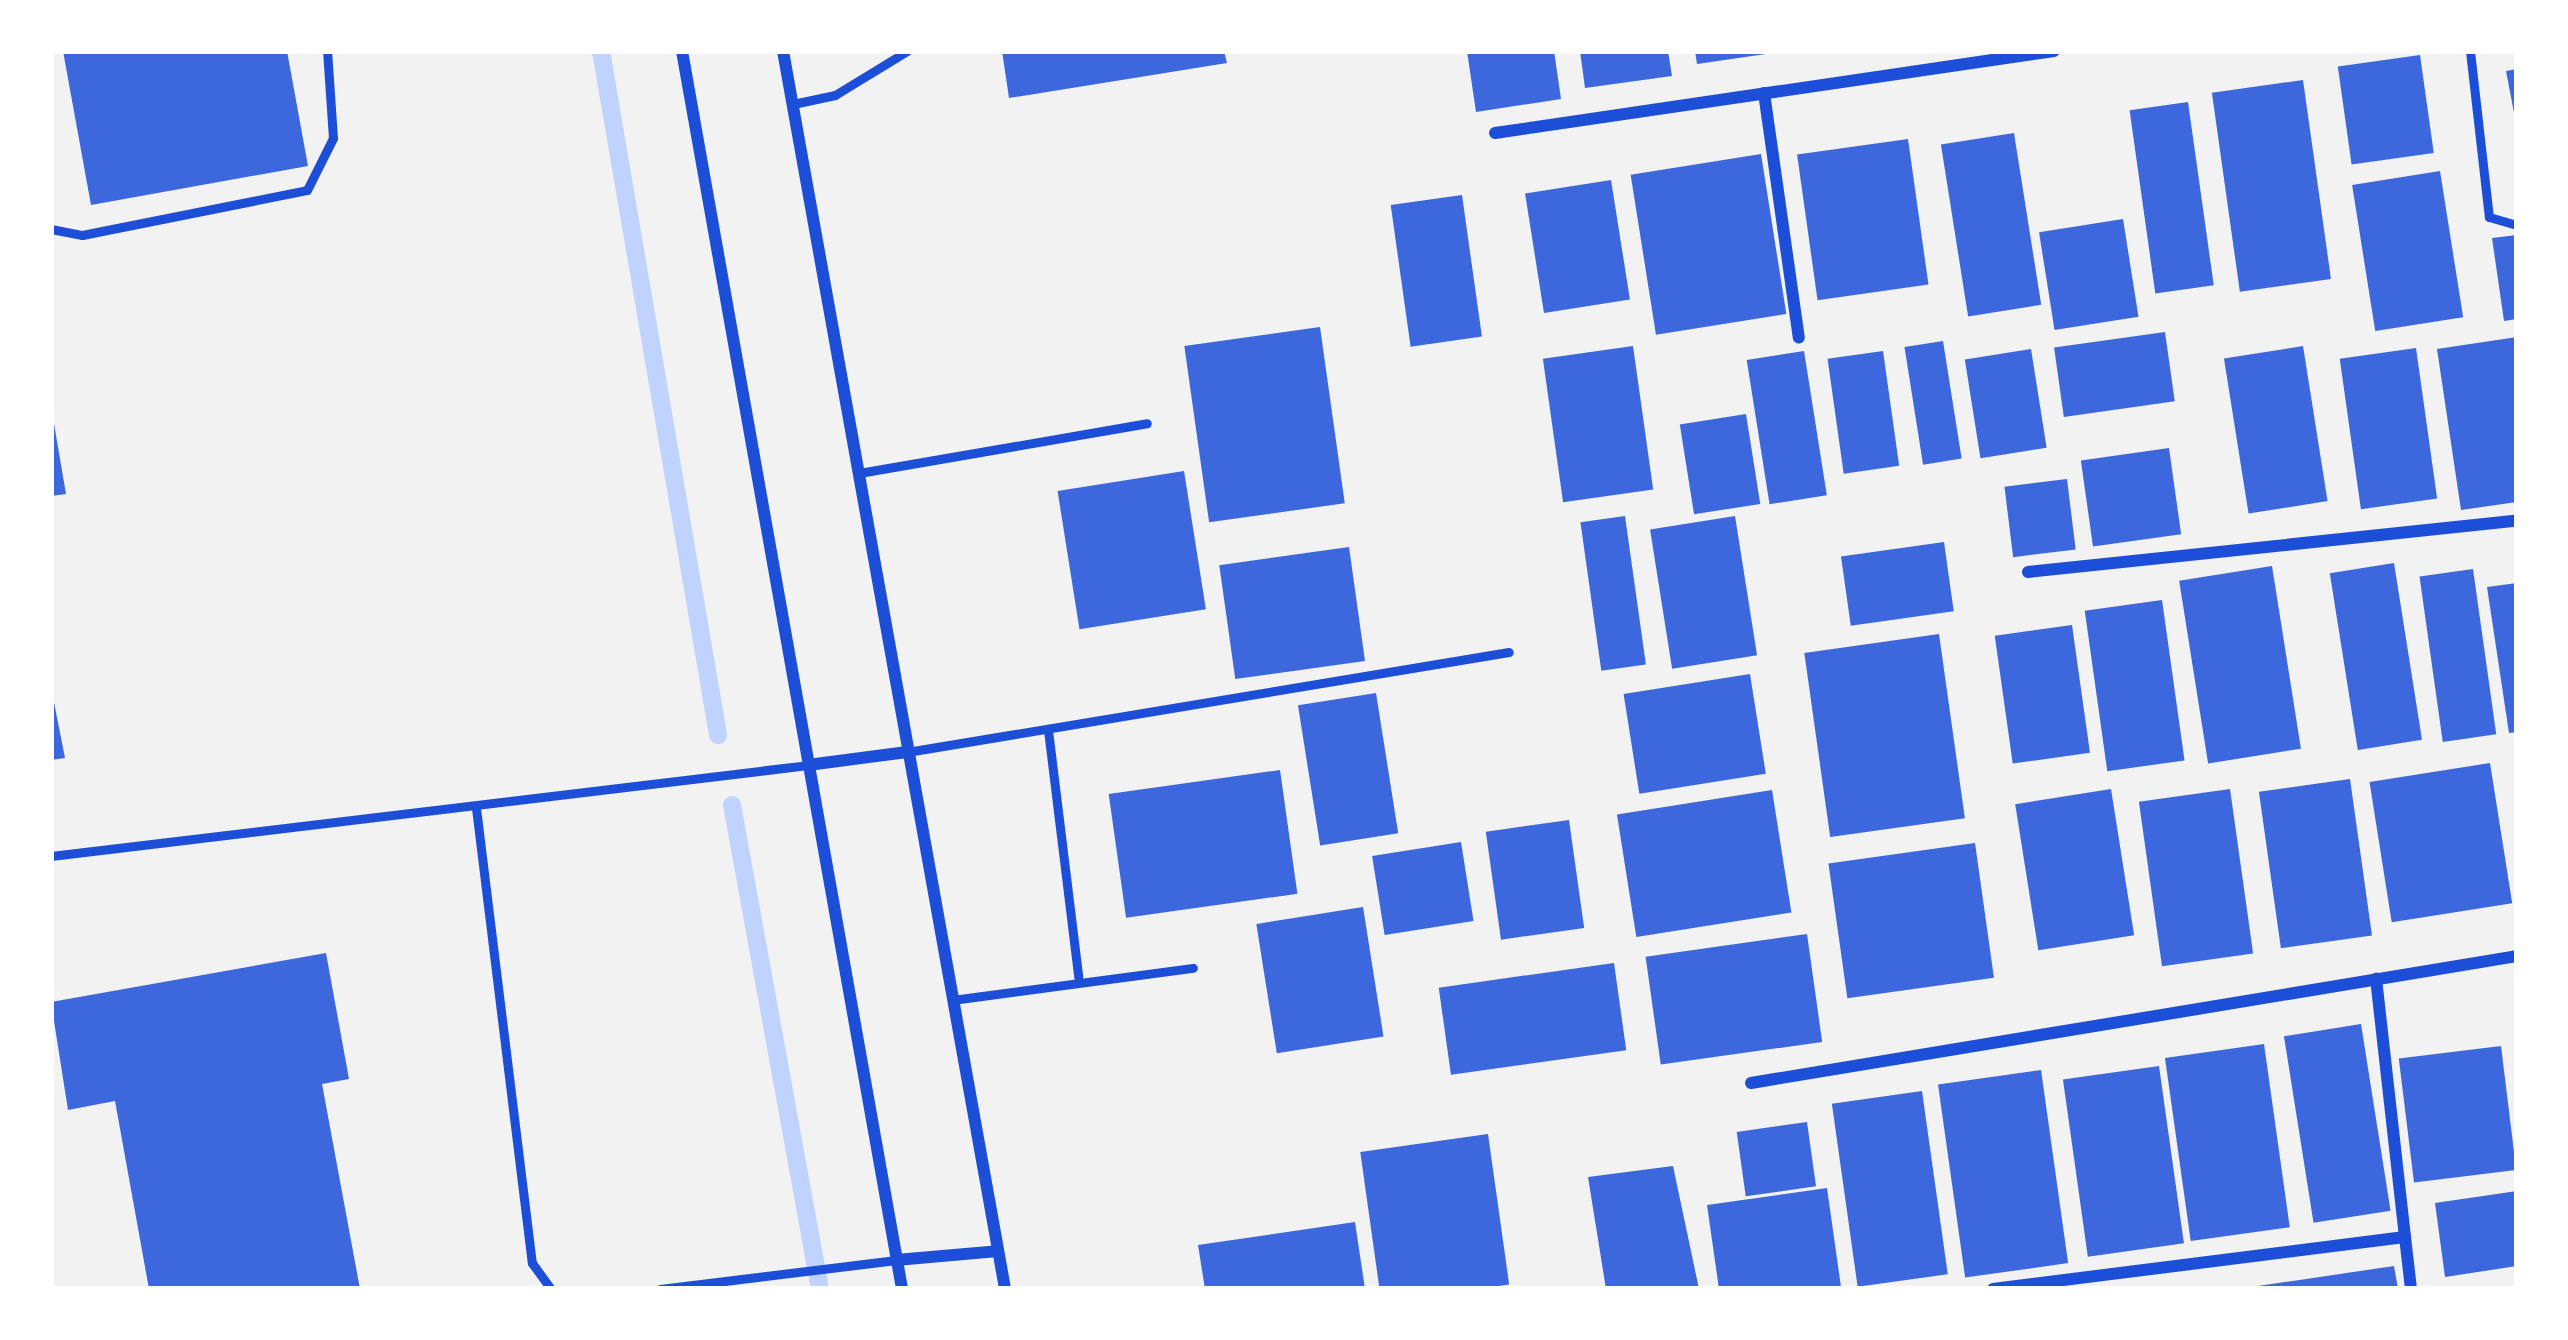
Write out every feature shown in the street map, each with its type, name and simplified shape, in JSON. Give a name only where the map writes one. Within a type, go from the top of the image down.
[{"type":"street","points":[[682,51],[902,1289]]},
{"type":"street","points":[[783,51],[1005,1289]]},
{"type":"street","points":[[1495,133],[2054,51]]},
{"type":"street","points":[[1764,93],[1799,338]]},
{"type":"street","points":[[2028,572],[2517,520]]},
{"type":"street","points":[[808,765],[908,752]]},
{"type":"street","points":[[1750,1083],[2517,956]]},
{"type":"street","points":[[2376,980],[2411,1289]]},
{"type":"street","points":[[1993,1289],[2405,1237]]},
{"type":"street","points":[[896,1260],[998,1251]]},
{"type":"lane","points":[[51,229],[82,235],[307,190],[332,138],[327,51]]},
{"type":"lane","points":[[793,104],[857,85],[907,51]]},
{"type":"lane","points":[[2470,51],[2489,217],[2517,225]]},
{"type":"lane","points":[[859,473],[1147,423]]},
{"type":"lane","points":[[908,752],[1509,652]]},
{"type":"lane","points":[[1048,730],[1079,982]]},
{"type":"lane","points":[[51,856],[808,765]]},
{"type":"lane","points":[[476,808],[532,1263],[551,1289]]},
{"type":"lane","points":[[952,1000],[1193,968]]},
{"type":"lane","points":[[660,1289],[896,1260]]},
{"type":"building","points":[[63,51],[287,51],[308,166],[91,205]]},
{"type":"building","points":[[1002,51],[1224,51],[1227,63],[1009,98]]},
{"type":"building","points":[[1467,51],[1554,51],[1561,99],[1476,112]]},
{"type":"building","points":[[1580,51],[1668,51],[1672,76],[1585,88]]},
{"type":"building","points":[[1695,51],[1766,51],[1766,54],[1697,64]]},
{"type":"building","points":[[2420,55],[2434,153],[2352,165],[2338,67]]},
{"type":"building","points":[[2517,69],[2517,118],[2515,118],[2506,71]]},
{"type":"building","points":[[2303,80],[2331,279],[2240,292],[2212,93]]},
{"type":"building","points":[[2188,102],[2214,285],[2155,293],[2130,110]]},
{"type":"building","points":[[2014,133],[2041,305],[1968,316],[1941,145]]},
{"type":"building","points":[[1908,139],[1928,285],[1818,300],[1797,155]]},
{"type":"building","points":[[1761,154],[1786,314],[1656,335],[1631,175]]},
{"type":"building","points":[[2440,171],[2463,317],[2375,331],[2352,185]]},
{"type":"building","points":[[1611,180],[1630,300],[1544,313],[1525,194]]},
{"type":"building","points":[[1462,195],[1482,337],[1411,347],[1391,205]]},
{"type":"building","points":[[2123,219],[2138,317],[2055,330],[2039,232]]},
{"type":"building","points":[[2517,235],[2517,319],[2504,321],[2492,238]]},
{"type":"building","points":[[1320,327],[1345,503],[1209,522],[1184,346]]},
{"type":"building","points":[[2165,332],[2175,401],[2064,417],[2054,348]]},
{"type":"building","points":[[2517,337],[2517,502],[2461,510],[2437,349]]},
{"type":"building","points":[[1943,341],[1962,459],[1923,465],[1904,347]]},
{"type":"building","points":[[1633,346],[1653,490],[1563,502],[1543,359]]},
{"type":"building","points":[[2303,346],[2328,501],[2249,514],[2224,359]]},
{"type":"building","points":[[2416,348],[2437,499],[2361,509],[2340,359]]},
{"type":"building","points":[[2031,349],[2047,448],[1980,458],[1965,359]]},
{"type":"building","points":[[1804,351],[1827,495],[1770,504],[1747,360]]},
{"type":"building","points":[[1883,351],[1899,466],[1844,474],[1828,359]]},
{"type":"building","points":[[51,406],[66,494],[51,496]]},
{"type":"building","points":[[1746,414],[1760,504],[1694,514],[1680,424]]},
{"type":"building","points":[[2169,448],[2181,534],[2093,547],[2081,460]]},
{"type":"building","points":[[1184,471],[1206,609],[1079,629],[1058,491]]},
{"type":"building","points":[[2067,479],[2076,549],[2013,557],[2004,487]]},
{"type":"building","points":[[1625,516],[1646,665],[1601,671],[1580,522]]},
{"type":"building","points":[[1735,516],[1757,655],[1672,669],[1650,529]]},
{"type":"building","points":[[1944,542],[1954,611],[1851,626],[1841,556]]},
{"type":"building","points":[[1349,547],[1365,661],[1235,679],[1219,565]]},
{"type":"building","points":[[2394,563],[2422,740],[2358,750],[2330,573]]},
{"type":"building","points":[[2272,566],[2301,749],[2208,763],[2179,581]]},
{"type":"building","points":[[2473,569],[2496,734],[2443,742],[2420,577]]},
{"type":"building","points":[[2517,583],[2517,732],[2509,733],[2487,587]]},
{"type":"building","points":[[2162,600],[2185,760],[2107,771],[2085,611]]},
{"type":"building","points":[[2072,625],[2090,753],[2013,764],[1995,636]]},
{"type":"building","points":[[1939,634],[1965,818],[1830,837],[1804,653]]},
{"type":"building","points":[[1750,674],[1766,774],[1639,794],[1624,694]]},
{"type":"building","points":[[51,687],[65,758],[51,760]]},
{"type":"building","points":[[1376,693],[1398,833],[1320,846],[1298,705]]},
{"type":"building","points":[[2490,763],[2512,903],[2392,922],[2370,782]]},
{"type":"building","points":[[1280,770],[1297,894],[1126,918],[1109,794]]},
{"type":"building","points":[[2350,779],[2372,935],[2281,948],[2259,792]]},
{"type":"building","points":[[2111,789],[2134,935],[2038,950],[2015,804]]},
{"type":"building","points":[[2230,789],[2253,953],[2162,966],[2139,802]]},
{"type":"building","points":[[1772,790],[1791,912],[1636,937],[1617,815]]},
{"type":"building","points":[[1569,820],[1584,928],[1501,940],[1486,832]]},
{"type":"building","points":[[1461,842],[1474,921],[1385,935],[1372,856]]},
{"type":"building","points":[[1975,843],[1994,978],[1847,998],[1828,864]]},
{"type":"building","points":[[1363,907],[1383,1036],[1277,1053],[1256,924]]},
{"type":"building","points":[[1807,934],[1822,1042],[1661,1065],[1646,957]]},
{"type":"building","points":[[326,953],[349,1079],[322,1084],[360,1289],[149,1289],[115,1101],[68,1110],[51,1002]]},
{"type":"building","points":[[1614,963],[1626,1050],[1451,1075],[1439,988]]},
{"type":"building","points":[[2361,1024],[2391,1211],[2314,1223],[2284,1036]]},
{"type":"building","points":[[2264,1044],[2290,1227],[2191,1241],[2165,1058]]},
{"type":"building","points":[[2501,1046],[2516,1170],[2414,1183],[2399,1059]]},
{"type":"building","points":[[2159,1066],[2184,1243],[2088,1257],[2063,1079]]},
{"type":"building","points":[[2041,1070],[2068,1263],[1965,1278],[1938,1084]]},
{"type":"building","points":[[1922,1091],[1948,1274],[1858,1287],[1832,1104]]},
{"type":"building","points":[[1807,1122],[1816,1186],[1746,1196],[1737,1132]]},
{"type":"building","points":[[1488,1134],[1509,1285],[1380,1289],[1360,1152]]},
{"type":"building","points":[[1673,1166],[1699,1289],[1606,1289],[1588,1177]]},
{"type":"building","points":[[1827,1188],[1841,1287],[1719,1289],[1707,1205]]},
{"type":"building","points":[[2517,1191],[2517,1266],[2445,1277],[2435,1203]]},
{"type":"building","points":[[1355,1222],[1365,1289],[1205,1289],[1198,1245]]},
{"type":"building","points":[[2394,1266],[2398,1289],[2258,1289],[2258,1286]]},
{"type":"waterway","points":[[601,51],[718,735]]},
{"type":"waterway","points":[[732,805],[820,1289]]}]
